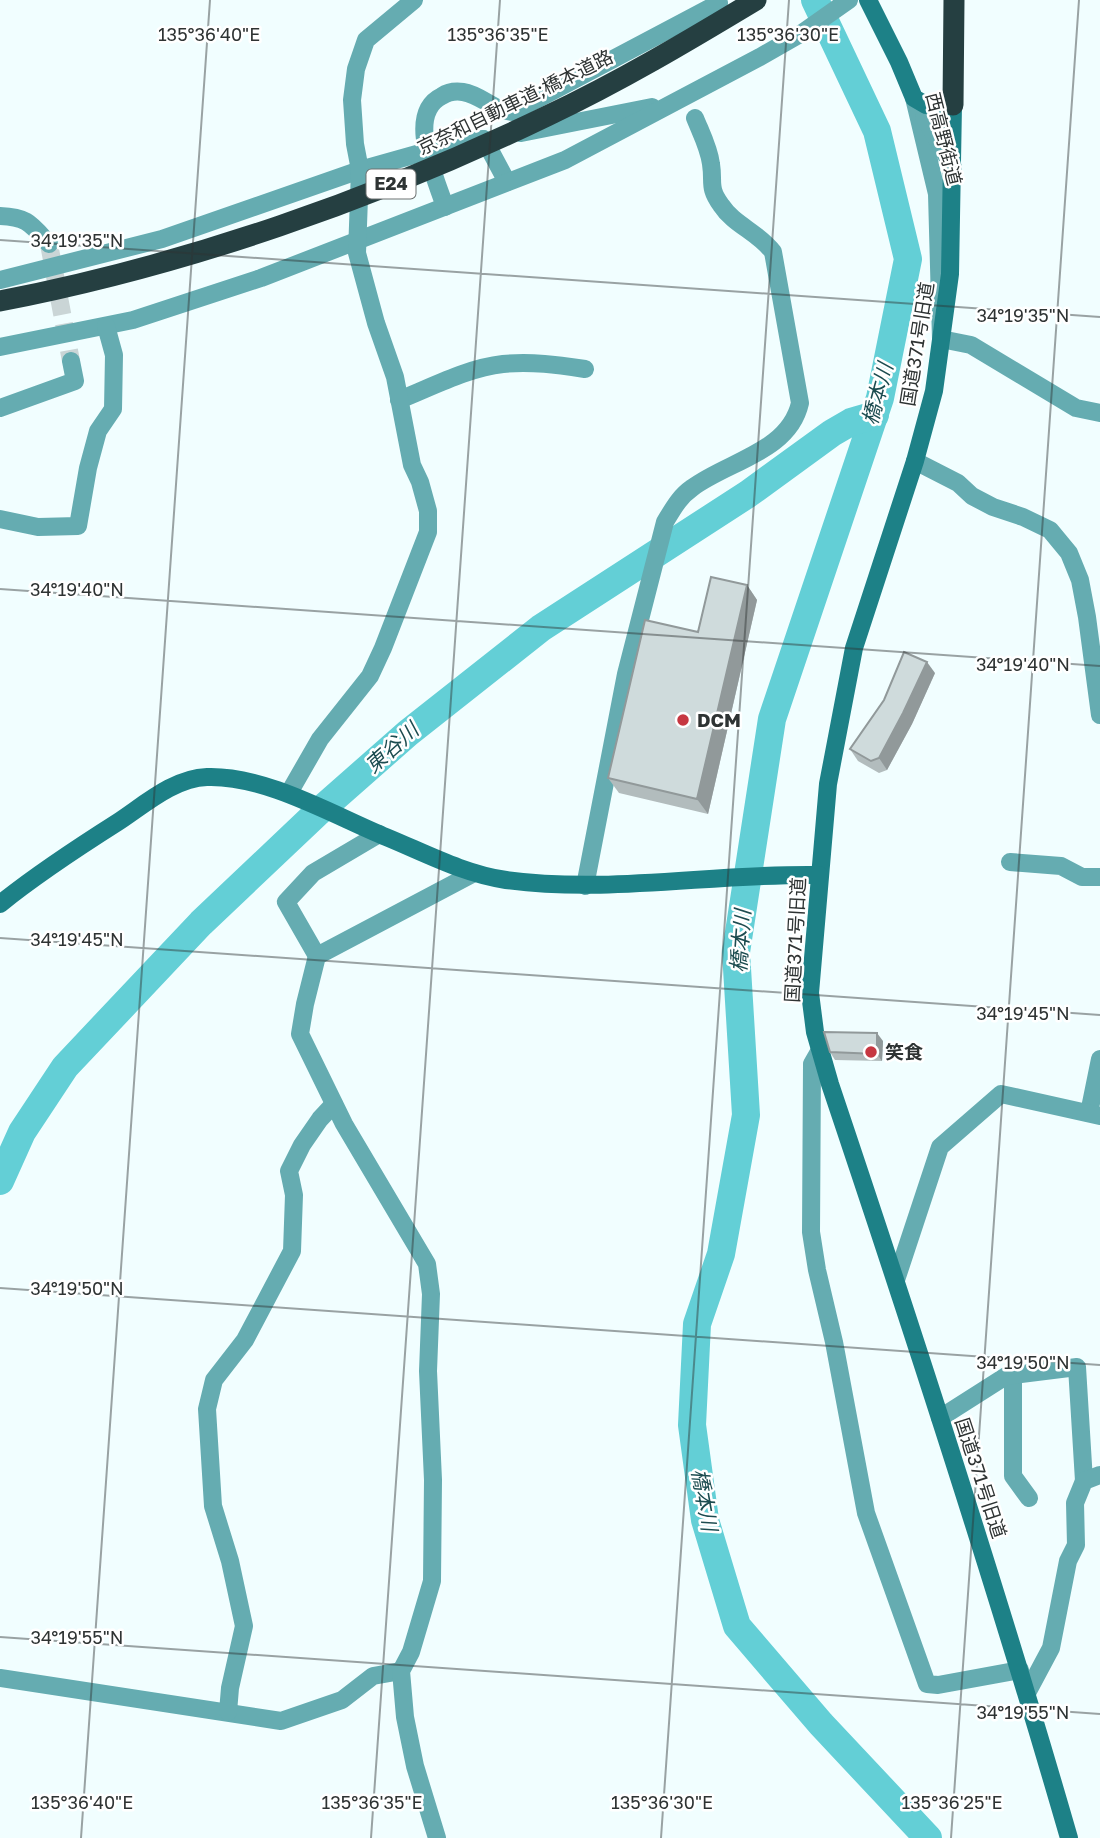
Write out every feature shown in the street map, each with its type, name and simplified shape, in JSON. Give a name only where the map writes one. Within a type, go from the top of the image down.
[{"type":"highway","name":"京奈和自動車道;橋本道路","points":[[0,301],[97,279],[207,249],[324,210],[423,172],[548,116],[673,49],[756,0]]},
{"type":"highway","points":[[953,105],[954,5]]},
{"type":"street","points":[[296,797],[320,739],[370,676],[428,532],[428,511],[420,482],[412,466],[395,377],[376,323],[357,253],[360,170],[352,100],[356,69],[366,40],[414,0]]},
{"type":"street","points":[[0,347],[133,320],[261,278],[565,160],[760,57],[802,33],[849,0]]},
{"type":"street","name":"西高野街道","points":[[868,0],[914,98],[937,194],[941,339]]},
{"type":"street","points":[[445,207],[427,151],[424,128],[427,109],[435,99],[445,94],[466,92],[493,108],[513,112],[719,3]]},
{"type":"street","points":[[914,98],[926,105],[953,105]]},
{"type":"street","points":[[914,98],[953,167]]},
{"type":"street","points":[[0,280],[162,239],[360,170],[427,151],[672,103]]},
{"type":"street","name":"国道371号旧道","points":[[953,105],[950,274],[934,391],[915,461],[854,648],[834,743],[819,875],[810,993],[820,1050],[1020,1670],[1069,1838]]},
{"type":"street","points":[[584,886],[626,674],[666,522],[677,502],[692,488],[774,442],[789,430],[797,417],[800,403],[773,251],[763,239],[731,218],[716,198],[710,180],[712,167],[707,147],[695,118]]},
{"type":"street","points":[[484,139],[507,182]]},
{"type":"street","points":[[0,216],[21,217],[30,222],[49,244]]},
{"type":"street","points":[[0,519],[38,527],[78,526],[88,468],[98,431],[113,409],[114,355],[106,326]]},
{"type":"street","points":[[941,339],[971,345],[1076,408],[1100,413]]},
{"type":"street","points":[[0,408],[75,381],[71,361]]},
{"type":"street","points":[[399,400],[465,373],[500,365],[553,364],[585,369]]},
{"type":"street","points":[[915,461],[958,483],[972,496],[993,507],[1050,530],[1069,554],[1080,580],[1100,716]]},
{"type":"street","points":[[0,904],[34,876],[174,786],[204,777],[227,778],[296,797],[474,873],[505,879],[584,886],[795,874],[819,875]]},
{"type":"street","points":[[373,831],[313,873],[286,902],[317,956],[300,1034],[334,1104],[427,1264],[431,1293],[428,1371],[433,1480],[432,1581],[411,1651],[401,1671],[405,1717],[415,1766],[437,1838]]},
{"type":"street","points":[[1010,862],[1061,866],[1082,877],[1100,877]]},
{"type":"street","points":[[317,956],[474,873]]},
{"type":"street","points":[[820,1050],[812,1064],[811,1232],[866,1513],[927,1684],[939,1685],[1020,1670]]},
{"type":"street","points":[[896,1280],[940,1147],[1001,1094],[1095,1115],[1100,1059]]},
{"type":"street","points":[[228,1712],[230,1688],[244,1626],[230,1561],[213,1506],[207,1409],[214,1380],[245,1340],[292,1251],[294,1195],[289,1171],[302,1145],[334,1104]]},
{"type":"street","points":[[940,1418],[1006,1376],[1077,1367],[1092,1478],[1075,1503],[1076,1545],[1068,1561],[1051,1648],[1027,1693]]},
{"type":"street","points":[[1013,1375],[1013,1476],[1029,1498]]},
{"type":"street","points":[[0,1678],[281,1721],[342,1700],[373,1676],[401,1671]]},
{"type":"building","name":"DCM","points":[[711,577],[747,585],[697,799],[608,778],[645,620],[698,632]]},
{"type":"building","points":[[904,652],[927,662],[879,758],[871,761],[850,749],[884,700]]},
{"type":"building","points":[[824,1032],[877,1033],[877,1054],[830,1052]]},
{"type":"waterway","name":"橋本川","points":[[815,0],[877,131],[908,259],[880,398],[772,719],[736,952],[746,1115],[721,1254],[697,1324],[692,1425],[705,1520],[737,1626],[821,1724],[928,1838]]},
{"type":"waterway","name":"東谷川","points":[[0,1181],[22,1132],[65,1067],[201,923],[316,814],[408,733],[541,628],[748,494],[832,433],[851,422],[875,415]]},
{"type":"tunnel","points":[[49,244],[71,361]]},
{"type":"place","name":"DCM","points":[[683,720]]},
{"type":"place","name":"笑食","points":[[871,1052]]}]
